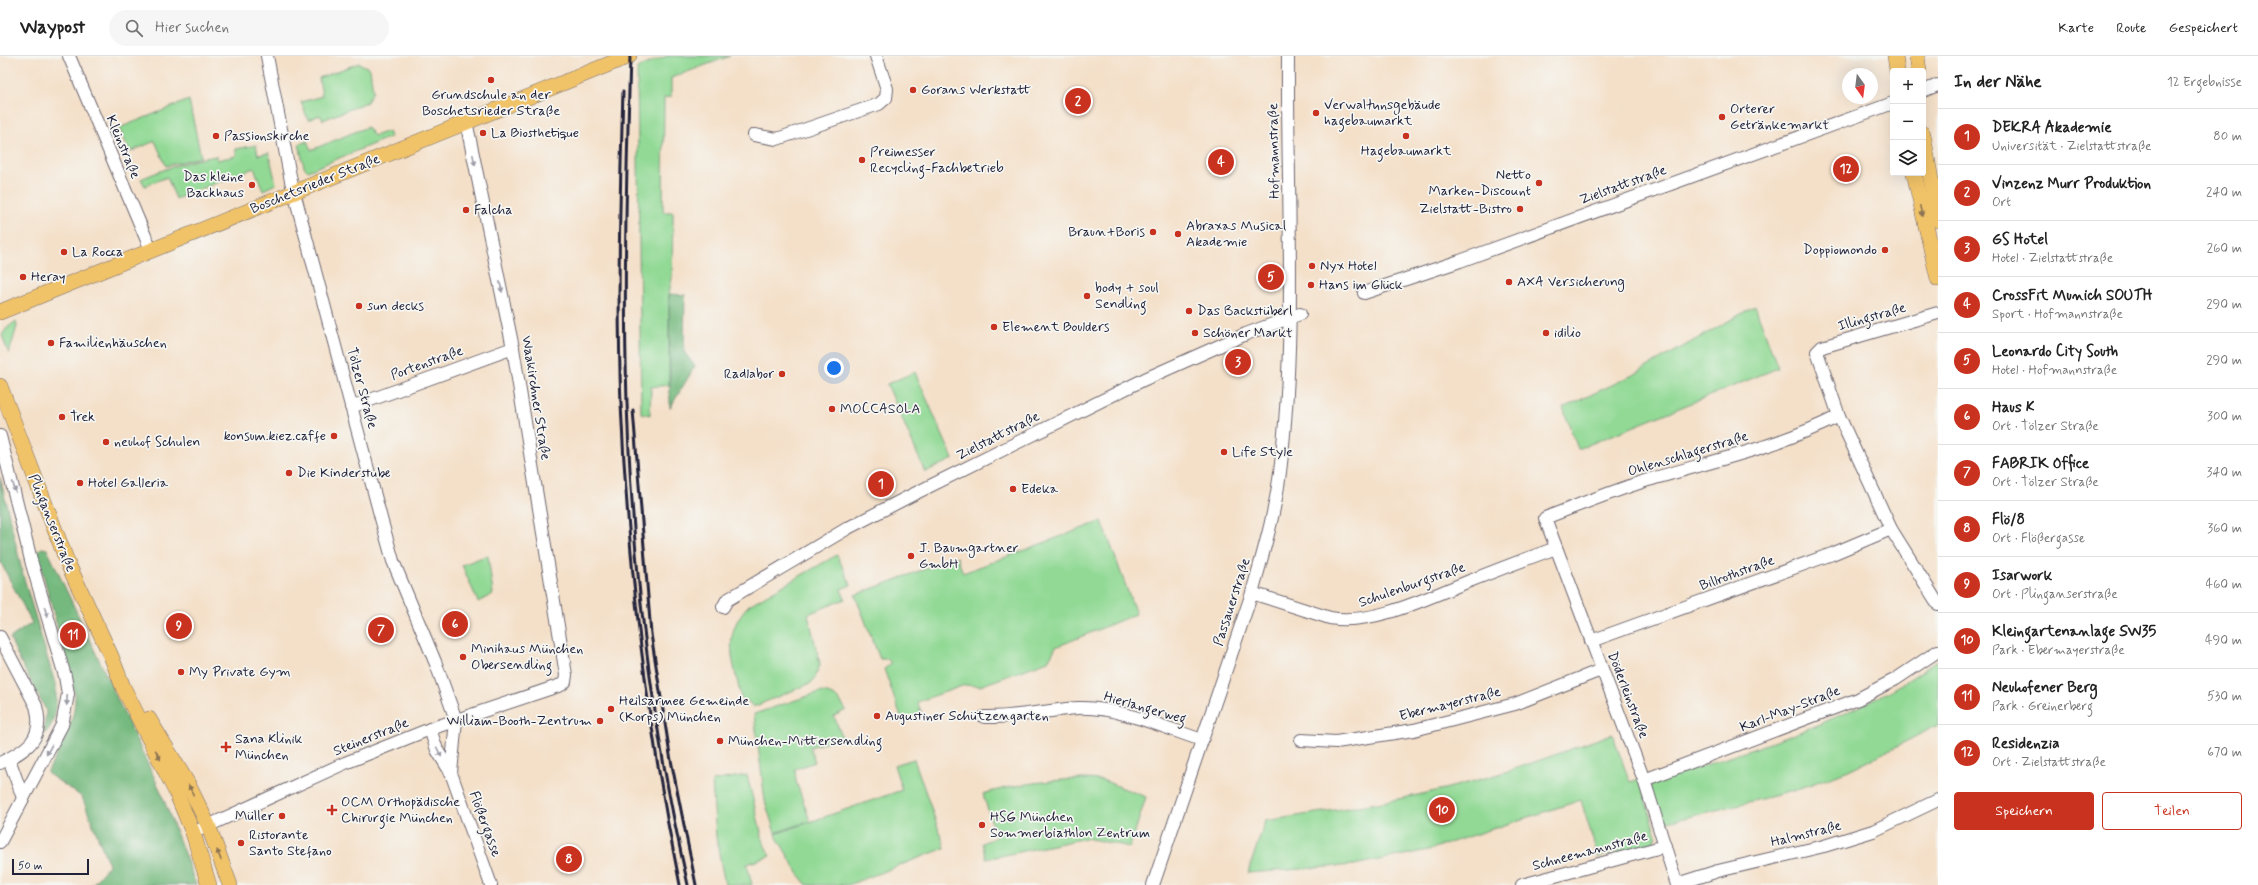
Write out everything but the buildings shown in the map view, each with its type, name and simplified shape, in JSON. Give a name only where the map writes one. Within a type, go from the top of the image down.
[{"type":"main road","name":"Boschetsrieder Straße","points":[[0,312],[294,193],[466,121],[629,56]]},
{"type":"main road","points":[[1895,56],[1897,68]]},
{"type":"main road","points":[[1917,56],[1919,68]]},
{"type":"main road","points":[[1924,140],[1938,220]]},
{"type":"main road","points":[[1915,176],[1938,279]]},
{"type":"main road","name":"Plinganserstraße","points":[[0,386],[68,564],[111,656],[123,686],[176,792],[193,833],[209,885]]},
{"type":"main road","name":"Plinganserstraße","points":[[111,656],[184,778],[208,825],[230,885]]},
{"type":"street","name":"Kleinstraße","points":[[69,56],[151,250]]},
{"type":"street","name":"Tölzer Straße","points":[[267,56],[294,193],[393,561],[438,670],[456,720]]},
{"type":"street","points":[[754,135],[777,139],[878,104],[886,98],[887,89],[876,56]]},
{"type":"street","name":"Hofmannstraße","points":[[1288,56],[1295,316]]},
{"type":"street","name":"Zielstattstraße","points":[[1364,293],[1465,259],[1890,104]]},
{"type":"street","name":"Waakirchner Straße","points":[[466,121],[513,348],[566,675],[565,682]]},
{"type":"street","name":"Illingstraße","points":[[1839,416],[1817,352],[1822,347],[1938,313]]},
{"type":"street","name":"Passauerstraße","points":[[1153,885],[1252,593],[1265,549],[1280,473],[1295,316]]},
{"type":"street","name":"Zielstattstraße","points":[[723,606],[727,600],[880,511],[1125,388],[1252,332],[1295,316]]},
{"type":"street","name":"Portenstraße","points":[[351,407],[513,348]]},
{"type":"street","points":[[1839,416],[1891,529],[1938,604]]},
{"type":"street","name":"Ohlenschlagerstraße","points":[[1545,518],[1647,481],[1730,458],[1785,439],[1839,416]]},
{"type":"street","points":[[0,436],[32,564],[65,676],[68,694],[62,725],[0,842]]},
{"type":"street","name":"Döderleinstraße","points":[[1545,518],[1601,670],[1644,780],[1677,884]]},
{"type":"street","name":"Billrothstraße","points":[[1591,641],[1832,554],[1891,529]]},
{"type":"street","name":"Schulenburgstraße","points":[[1252,593],[1330,618],[1342,620],[1357,619],[1428,598],[1556,548]]},
{"type":"street","points":[[0,637],[36,706],[39,728],[34,739],[28,746],[4,761],[23,798]]},
{"type":"street","name":"Karl-May-Straße","points":[[1644,780],[1858,699],[1896,680],[1938,651]]},
{"type":"street","name":"Ebermayerstraße","points":[[1301,740],[1336,742],[1364,739],[1437,724],[1515,704],[1601,670]]},
{"type":"street","name":"Steinerstraße","points":[[193,833],[286,788],[430,729],[561,685],[565,682]]},
{"type":"street","name":"Hierlangerweg","points":[[984,717],[1000,718],[1079,708],[1097,709],[1142,720],[1202,740]]},
{"type":"street","name":"Flößergasse","points":[[451,773],[456,720]]},
{"type":"street","name":"Flößergasse","points":[[430,729],[437,750],[451,773],[491,885]]},
{"type":"street","name":"Halmstraße","points":[[1677,884],[1718,871],[1824,846],[1874,831],[1938,800]]},
{"type":"street","name":"Schneemannstraße","points":[[1522,885],[1665,846]]},
{"type":"green space","points":[[667,56],[730,56],[671,78],[671,97],[664,98],[663,212],[673,212],[672,278],[669,294],[669,385],[651,387],[650,415],[641,413],[637,68]]},
{"type":"green space","points":[[359,63],[370,69],[373,91],[367,102],[323,120],[320,115],[308,120],[301,102],[322,96],[319,78]]},
{"type":"green space","points":[[189,100],[201,157],[166,166],[155,141],[130,152],[119,128]]},
{"type":"green space","points":[[367,127],[374,136],[388,131],[390,137],[308,171],[304,167],[299,144],[307,141],[311,150]]},
{"type":"green space","points":[[256,145],[258,155],[269,153],[276,184],[263,190],[254,168],[176,199],[167,177],[145,186],[141,179],[187,162],[216,156],[217,160],[236,156],[236,149]]},
{"type":"green space","points":[[669,294],[685,295],[684,352],[695,366],[670,408]]},
{"type":"green space","points":[[1755,306],[1778,368],[1578,449],[1563,408],[1635,374]]},
{"type":"green space","points":[[16,321],[17,326],[9,354],[2,335],[7,328]]},
{"type":"green space","points":[[915,372],[953,459],[925,472],[887,384]]},
{"type":"green space","points":[[0,477],[23,575],[56,687],[54,719],[44,735],[46,710],[19,659],[10,638],[32,623],[0,561]]},
{"type":"green space","points":[[1102,521],[1136,614],[1056,647],[1048,661],[980,686],[965,685],[917,702],[923,716],[903,723],[884,669],[891,664],[888,659],[880,659],[855,595],[957,557],[963,573]]},
{"type":"green space","points":[[42,548],[47,549],[161,792],[196,885],[92,885],[109,865],[82,797],[47,773],[62,745],[70,725],[75,705],[75,694],[37,551]]},
{"type":"green space","points":[[488,555],[493,594],[478,602],[462,565]]},
{"type":"green space","points":[[837,555],[851,585],[841,589],[845,599],[808,614],[820,664],[815,678],[811,683],[753,707],[749,702],[741,698],[733,661],[732,638],[740,616],[749,605]]},
{"type":"green space","points":[[1938,660],[1938,725],[1854,768],[1793,791],[1660,824],[1650,789],[1652,783],[1800,732],[1836,717],[1872,700],[1906,681]]},
{"type":"green space","points":[[820,692],[836,697],[846,710],[834,716],[842,737],[810,747],[815,762],[795,769],[796,781],[810,821],[775,833],[765,801],[754,714]]},
{"type":"green space","points":[[1612,734],[1630,782],[1639,779],[1656,835],[1653,843],[1598,857],[1581,800],[1428,850],[1354,865],[1248,873],[1265,821],[1420,795],[1445,789],[1542,760]]},
{"type":"green space","points":[[914,759],[945,848],[848,885],[807,885],[801,878],[775,834],[902,790],[894,765]]},
{"type":"green space","points":[[747,775],[764,844],[770,856],[747,864],[752,885],[725,885],[716,837],[712,781]]},
{"type":"green space","points":[[1084,779],[1102,780],[1146,797],[1130,847],[1086,838],[986,859],[982,843],[996,837],[983,794],[1033,783]]},
{"type":"railway","points":[[630,56],[625,324],[631,494],[652,691],[674,821],[688,885]]},
{"type":"railway","points":[[623,91],[619,326],[624,465],[634,585],[641,646],[658,766],[680,885]]},
{"type":"railway","points":[[633,410],[651,634],[670,755],[696,885]]},
{"type":"place","name":"Grundschule an der Boschetsrieder Straße","points":[[491,80]]},
{"type":"place","name":"Gorans Werkstatt","points":[[913,90]]},
{"type":"place","name":"Vinzenz Murr Produktion","points":[[1078,101]]},
{"type":"place","name":"Verwaltunsgebäude hagebaumarkt","points":[[1316,113]]},
{"type":"place","name":"Orterer Getränkemarkt","points":[[1722,117]]},
{"type":"place","name":"La Biosthetique","points":[[483,133]]},
{"type":"place","name":"Passionskirche","points":[[216,136]]},
{"type":"place","name":"Hagebaumarkt","points":[[1406,136]]},
{"type":"place","name":"Preimesser Recycling-Fachbetrieb","points":[[862,160]]},
{"type":"place","name":"CrossFit Munich SOUTH","points":[[1221,162]]},
{"type":"place","name":"Residenzia","points":[[1846,169]]},
{"type":"place","name":"Netto Marken-Discount","points":[[1539,183]]},
{"type":"place","name":"Das kleine Backhaus","points":[[252,185]]},
{"type":"place","name":"Zielstatt-Bistro","points":[[1520,209]]},
{"type":"place","name":"Falcha","points":[[466,210]]},
{"type":"place","name":"Braun+Boris","points":[[1153,232]]},
{"type":"place","name":"Abraxas Musical Akademie","points":[[1178,234]]},
{"type":"place","name":"Doppiomondo","points":[[1885,250]]},
{"type":"place","name":"La Rocca","points":[[64,252]]},
{"type":"place","name":"Nyx Hotel","points":[[1312,266]]},
{"type":"place","name":"Heray","points":[[23,277]]},
{"type":"place","name":"Leonardo City South","points":[[1271,277]]},
{"type":"place","name":"AXA Versicherung","points":[[1509,282]]},
{"type":"place","name":"Hans im Glück","points":[[1311,285]]},
{"type":"place","name":"body + soul Sendling","points":[[1087,296]]},
{"type":"place","name":"sun decks","points":[[359,306]]},
{"type":"place","name":"Das Backstüberl","points":[[1189,311]]},
{"type":"place","name":"Element Boulders","points":[[994,327]]},
{"type":"place","name":"Schöner Markt","points":[[1195,333]]},
{"type":"place","name":"idilio","points":[[1546,333]]},
{"type":"place","name":"Familienhäuschen","points":[[51,343]]},
{"type":"place","name":"GS Hotel","points":[[1238,362]]},
{"type":"place","name":"Radlabor","points":[[782,374]]},
{"type":"place","name":"MOCCASOLA","points":[[832,409]]},
{"type":"place","name":"Trek","points":[[62,417]]},
{"type":"place","name":"konsum.kiez.caffe","points":[[334,436]]},
{"type":"place","name":"neuhof Schulen","points":[[106,442]]},
{"type":"place","name":"Life Style","points":[[1224,452]]},
{"type":"place","name":"Die Kinderstube","points":[[289,473]]},
{"type":"place","name":"Hotel Galleria","points":[[80,483]]},
{"type":"place","name":"DEKRA Akademie","points":[[881,484]]},
{"type":"place","name":"Edeka","points":[[1013,489]]},
{"type":"place","name":"J. Baumgartner GmbH","points":[[911,556]]},
{"type":"place","name":"Haus K","points":[[455,624]]},
{"type":"place","name":"Isarwork","points":[[179,626]]},
{"type":"place","name":"FABRIK Office","points":[[381,630]]},
{"type":"place","name":"Neuhofener Berg","points":[[73,635]]},
{"type":"place","name":"Minihaus München Obersendling","points":[[463,657]]},
{"type":"place","name":"My Private Gym","points":[[181,672]]},
{"type":"place","name":"Heilsarmee Gemeinde (Korps) München","points":[[611,709]]},
{"type":"place","name":"Augustiner Schützengarten","points":[[877,716]]},
{"type":"place","name":"William-Booth-Zentrum","points":[[600,721]]},
{"type":"place","name":"München-Mittersendling","points":[[720,741]]},
{"type":"place","name":"Sana Klinik München","points":[[226,747]]},
{"type":"place","name":"OCM Orthopädische Chirurgie München","points":[[332,810]]},
{"type":"place","name":"Kleingartenanlage SW35","points":[[1442,810]]},
{"type":"place","name":"Müller","points":[[282,816]]},
{"type":"place","name":"HSG München Sommerbiathlon Zentrum","points":[[982,825]]},
{"type":"place","name":"Ristorante Santo Stefano","points":[[241,843]]},
{"type":"place","name":"Flö/8","points":[[569,859]]}]
